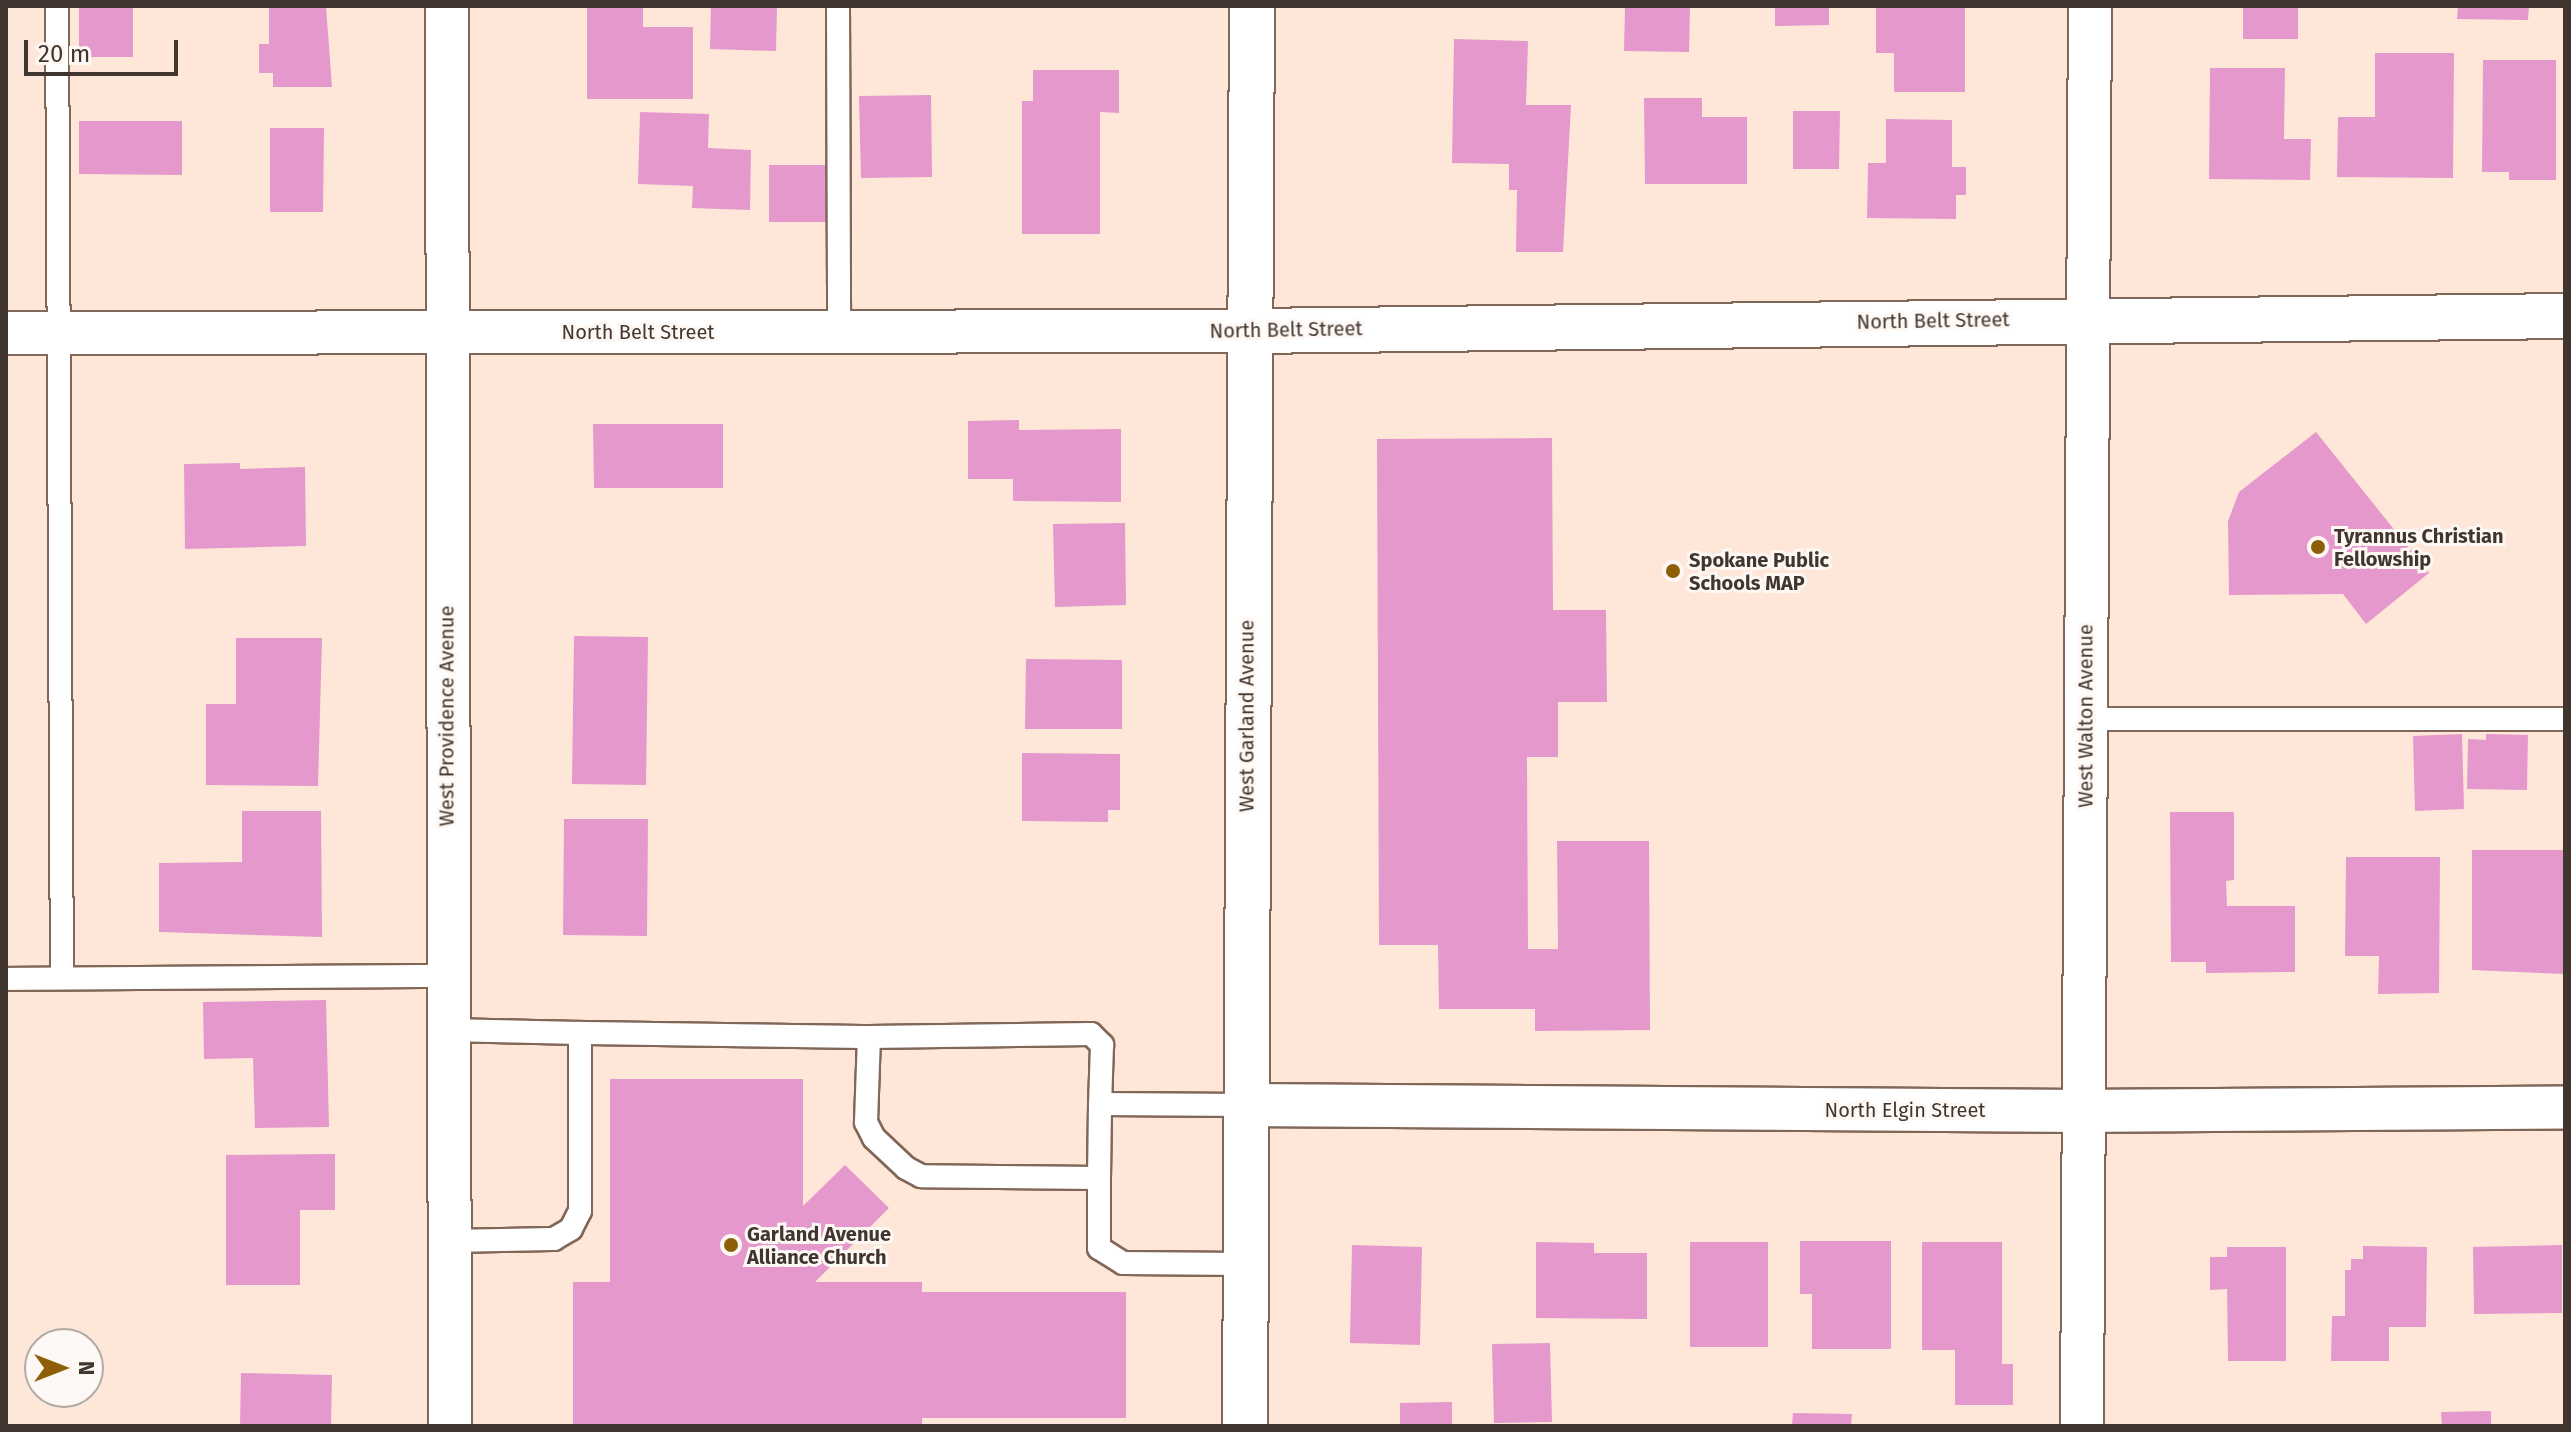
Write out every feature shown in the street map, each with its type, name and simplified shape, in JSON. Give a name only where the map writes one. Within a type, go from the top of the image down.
[{"type":"street","name":"West Providence Avenue","points":[[447,6],[450,1426]]},
{"type":"street","name":"West Garland Avenue","points":[[1245,1426],[1252,6]]},
{"type":"street","name":"West Walton Avenue","points":[[2082,1426],[2081,1111],[2087,719],[2090,6]]},
{"type":"street","name":"North Belt Street","points":[[6,333],[1248,331],[2087,319],[2565,316]]},
{"type":"street","name":"North Elgin Street","points":[[1246,1105],[2081,1111],[2565,1108]]},
{"type":"lane","points":[[57,6],[55,332],[62,978]]},
{"type":"lane","points":[[838,6],[839,331]]},
{"type":"lane","points":[[2087,719],[2565,719]]},
{"type":"lane","points":[[6,979],[447,976]]},
{"type":"lane","points":[[447,1030],[869,1037],[1091,1034],[1102,1045],[1099,1248],[1123,1263],[1245,1264]]},
{"type":"lane","points":[[449,1241],[554,1239],[571,1229],[580,1211],[580,1033]]},
{"type":"lane","points":[[869,1037],[866,1122],[874,1138],[906,1168],[921,1176],[1099,1178]]},
{"type":"lane","points":[[1100,1104],[1246,1105]]},
{"type":"building","points":[[79,6],[133,6],[133,57],[79,57]]},
{"type":"building","points":[[269,6],[326,6],[332,87],[273,87],[273,73],[259,73],[259,44],[269,44]]},
{"type":"building","points":[[587,6],[643,6],[643,27],[693,27],[693,99],[587,99]]},
{"type":"building","points":[[711,6],[777,6],[776,51],[710,49]]},
{"type":"building","points":[[1625,6],[1690,6],[1689,52],[1624,51]]},
{"type":"building","points":[[1775,6],[1829,6],[1829,25],[1775,26]]},
{"type":"building","points":[[1876,6],[1965,6],[1965,92],[1894,92],[1894,53],[1876,53]]},
{"type":"building","points":[[2243,6],[2298,6],[2298,39],[2243,39]]},
{"type":"building","points":[[2458,6],[2529,6],[2528,20],[2457,19]]},
{"type":"building","points":[[1454,39],[1528,41],[1526,105],[1571,105],[1563,252],[1516,252],[1517,190],[1509,190],[1509,164],[1452,163]]},
{"type":"building","points":[[2375,53],[2454,53],[2453,178],[2337,177],[2338,117],[2375,117]]},
{"type":"building","points":[[2483,60],[2556,60],[2556,180],[2509,180],[2509,172],[2482,172]]},
{"type":"building","points":[[2210,68],[2285,68],[2284,139],[2311,139],[2310,180],[2209,179]]},
{"type":"building","points":[[1033,70],[1119,70],[1119,113],[1100,112],[1100,234],[1022,234],[1022,101],[1033,101]]},
{"type":"building","points":[[931,95],[932,177],[861,178],[859,96]]},
{"type":"building","points":[[1644,98],[1702,98],[1702,117],[1747,117],[1747,184],[1645,184]]},
{"type":"building","points":[[1793,111],[1840,111],[1839,169],[1793,169]]},
{"type":"building","points":[[640,112],[709,114],[708,148],[751,150],[750,210],[692,208],[693,186],[638,184]]},
{"type":"building","points":[[1886,119],[1952,120],[1952,167],[1966,167],[1966,195],[1956,195],[1956,219],[1867,218],[1868,163],[1886,163]]},
{"type":"building","points":[[79,121],[182,121],[182,175],[79,174]]},
{"type":"building","points":[[270,128],[324,128],[323,212],[270,212]]},
{"type":"building","points":[[769,165],[829,165],[829,222],[769,222]]},
{"type":"building","points":[[1019,420],[1019,430],[1121,429],[1121,502],[1013,501],[1013,479],[968,479],[968,421]]},
{"type":"building","points":[[593,424],[723,424],[723,488],[594,488]]},
{"type":"building","name":"Tyrannus Christian Fellowship","points":[[2316,432],[2429,573],[2366,624],[2343,594],[2229,595],[2228,521],[2239,492]]},
{"type":"building","points":[[1552,438],[1553,610],[1606,610],[1607,702],[1558,702],[1558,757],[1527,757],[1528,949],[1558,949],[1557,841],[1649,841],[1650,1030],[1535,1031],[1535,1009],[1439,1009],[1438,945],[1379,945],[1377,439]]},
{"type":"building","points":[[240,463],[240,469],[305,467],[306,546],[185,549],[184,464]]},
{"type":"building","points":[[1125,523],[1126,605],[1055,607],[1053,524]]},
{"type":"building","points":[[574,636],[648,637],[646,785],[572,784]]},
{"type":"building","points":[[236,638],[322,638],[318,786],[206,785],[206,704],[236,704]]},
{"type":"building","points":[[1026,659],[1122,660],[1122,729],[1025,729]]},
{"type":"building","points":[[2462,734],[2464,809],[2415,811],[2413,736]]},
{"type":"building","points":[[2486,734],[2528,735],[2527,790],[2467,789],[2468,739],[2486,740]]},
{"type":"building","points":[[1022,753],[1120,754],[1120,810],[1108,810],[1108,822],[1022,821]]},
{"type":"building","points":[[242,811],[321,811],[322,937],[159,932],[159,863],[242,862]]},
{"type":"building","points":[[2170,812],[2234,812],[2234,880],[2226,881],[2227,906],[2295,906],[2295,972],[2206,973],[2206,962],[2171,962]]},
{"type":"building","points":[[564,819],[648,819],[647,936],[563,935]]},
{"type":"building","points":[[2472,850],[2565,850],[2565,974],[2472,970]]},
{"type":"building","points":[[2346,857],[2440,857],[2439,993],[2378,994],[2379,956],[2345,956]]},
{"type":"building","points":[[326,1000],[329,1127],[255,1128],[253,1058],[204,1059],[203,1002]]},
{"type":"building","name":"Garland Avenue Alliance Church","points":[[610,1079],[803,1079],[803,1206],[845,1165],[889,1208],[815,1282],[922,1282],[922,1292],[1126,1292],[1126,1418],[922,1418],[922,1426],[573,1426],[573,1282],[610,1282]]},
{"type":"building","points":[[335,1154],[335,1210],[300,1210],[300,1285],[226,1285],[226,1155]]},
{"type":"building","points":[[1800,1241],[1891,1241],[1891,1349],[1812,1349],[1812,1294],[1800,1294]]},
{"type":"building","points":[[1536,1242],[1594,1243],[1594,1253],[1647,1253],[1647,1319],[1536,1318]]},
{"type":"building","points":[[1690,1242],[1768,1242],[1768,1347],[1690,1347]]},
{"type":"building","points":[[1922,1242],[2002,1242],[2002,1364],[2013,1364],[2013,1405],[1955,1405],[1955,1350],[1922,1350]]},
{"type":"building","points":[[1352,1245],[1422,1247],[1420,1345],[1350,1343]]},
{"type":"building","points":[[2562,1245],[2562,1313],[2474,1314],[2473,1247]]},
{"type":"building","points":[[2363,1246],[2427,1247],[2426,1327],[2389,1327],[2389,1361],[2331,1361],[2332,1316],[2345,1316],[2345,1270],[2351,1270],[2351,1259],[2363,1259]]},
{"type":"building","points":[[2227,1247],[2286,1247],[2286,1361],[2228,1361],[2227,1289],[2210,1290],[2210,1257],[2227,1257]]},
{"type":"building","points":[[1550,1343],[1552,1422],[1494,1423],[1492,1344]]},
{"type":"building","points":[[241,1373],[332,1375],[331,1426],[240,1426]]},
{"type":"building","points":[[1452,1402],[1452,1426],[1400,1426],[1400,1403]]},
{"type":"building","points":[[2491,1411],[2491,1426],[2442,1426],[2441,1412]]},
{"type":"building","points":[[1793,1413],[1852,1414],[1851,1426],[1792,1426]]},
{"type":"place","name":"Tyrannus Christian Fellowship","points":[[2318,547]]},
{"type":"place","name":"Spokane Public Schools MAP","points":[[1673,571]]},
{"type":"place","name":"Garland Avenue Alliance Church","points":[[731,1245]]}]
